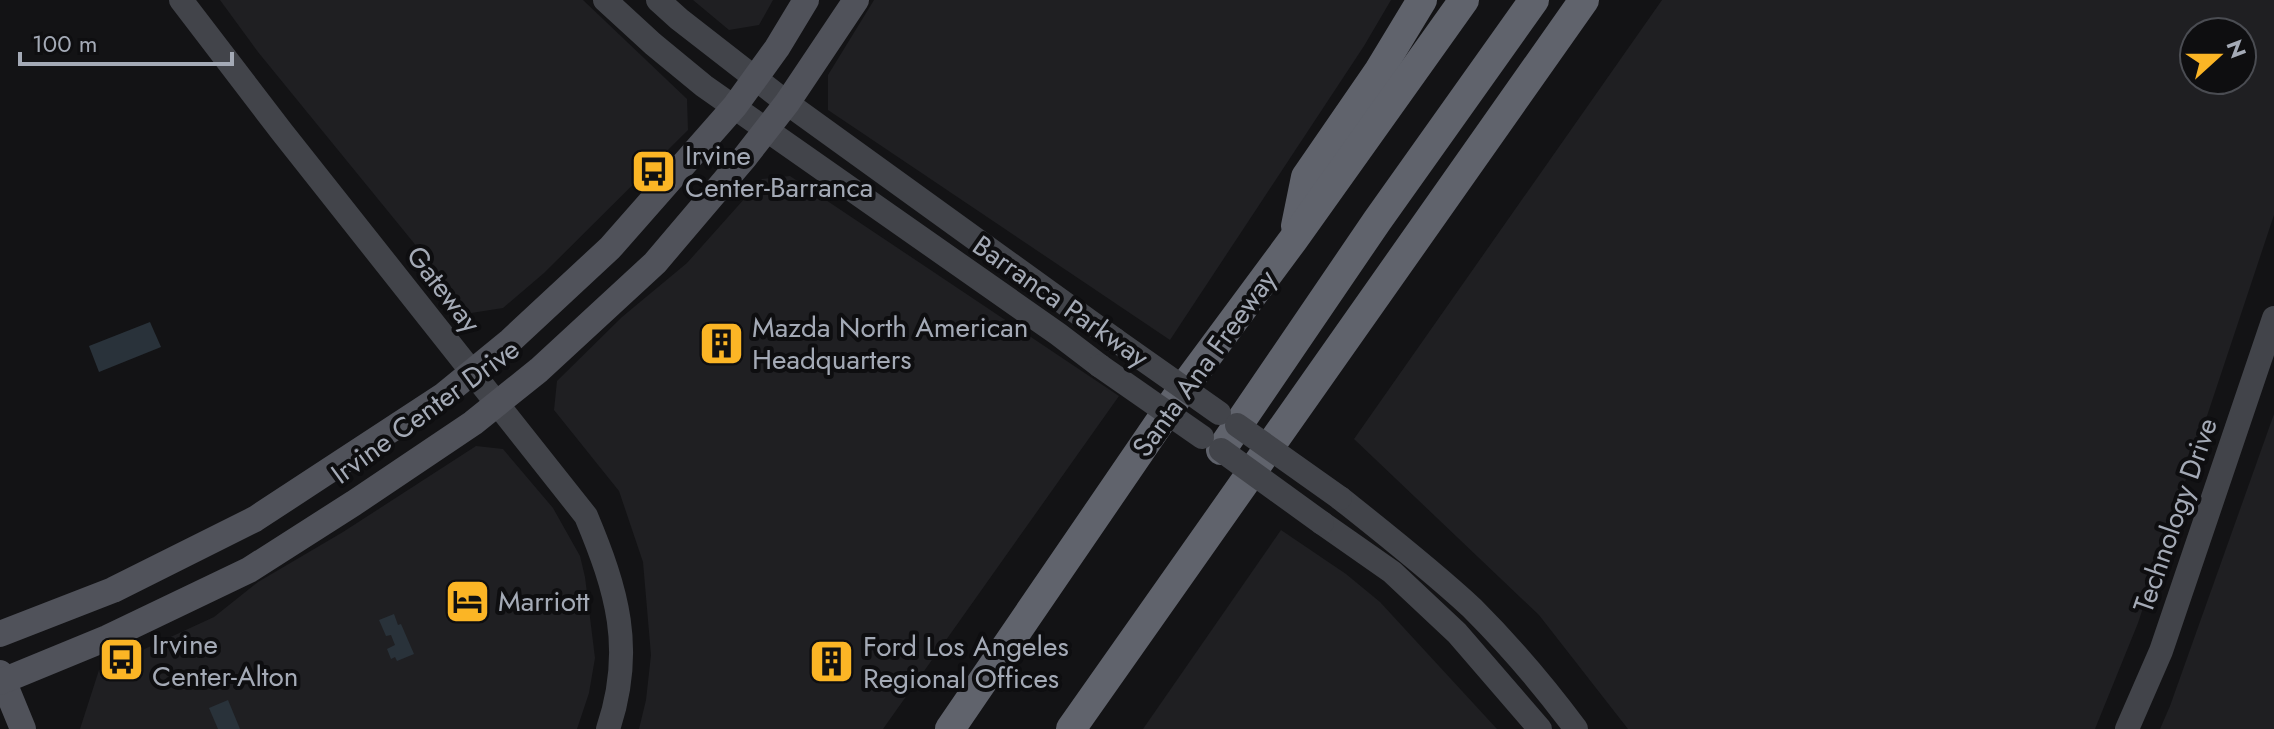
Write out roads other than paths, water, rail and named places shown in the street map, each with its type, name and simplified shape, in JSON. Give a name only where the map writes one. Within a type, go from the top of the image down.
[{"type":"highway","points":[[1293,240],[1306,177],[1379,71],[1422,0]]},
{"type":"highway","name":"Santa Ana Freeway","points":[[950,729],[1179,394],[1464,0]]},
{"type":"highway","points":[[1372,218],[1514,0]]},
{"type":"highway","points":[[1220,431],[1372,218],[1534,0]]},
{"type":"highway","points":[[1071,729],[1584,0]]},
{"type":"main road","name":"Gateway","points":[[181,0],[586,516],[617,600],[621,644],[617,690],[608,729]]},
{"type":"main road","name":"Barranca Parkway","points":[[605,0],[704,86],[1100,366],[1340,498],[1408,552],[1472,609],[1555,700],[1576,729]]},
{"type":"main road","name":"Barranca Parkway","points":[[658,0],[787,103],[1114,339],[1322,523],[1392,572],[1446,622],[1540,729]]},
{"type":"main road","name":"Irvine Center Drive","points":[[0,634],[113,590],[255,519],[473,373],[610,248],[735,106],[777,48],[806,0]]},
{"type":"main road","name":"Irvine Center Drive","points":[[1,678],[107,638],[249,570],[473,423],[539,370],[655,263],[787,103],[856,0]]},
{"type":"main road","name":"Technology Drive","points":[[2127,729],[2161,651],[2274,318]]},
{"type":"main road","points":[[1,678],[23,729]]},
{"type":"place","name":"Irvine Center-Barranca","points":[[654,171]]},
{"type":"place","name":"Mazda North American Headquarters","points":[[721,343]]},
{"type":"place","name":"Marriott","points":[[467,601]]},
{"type":"place","name":"Irvine Center-Alton","points":[[121,660]]},
{"type":"place","name":"Ford Los Angeles Regional Offices","points":[[832,662]]}]
